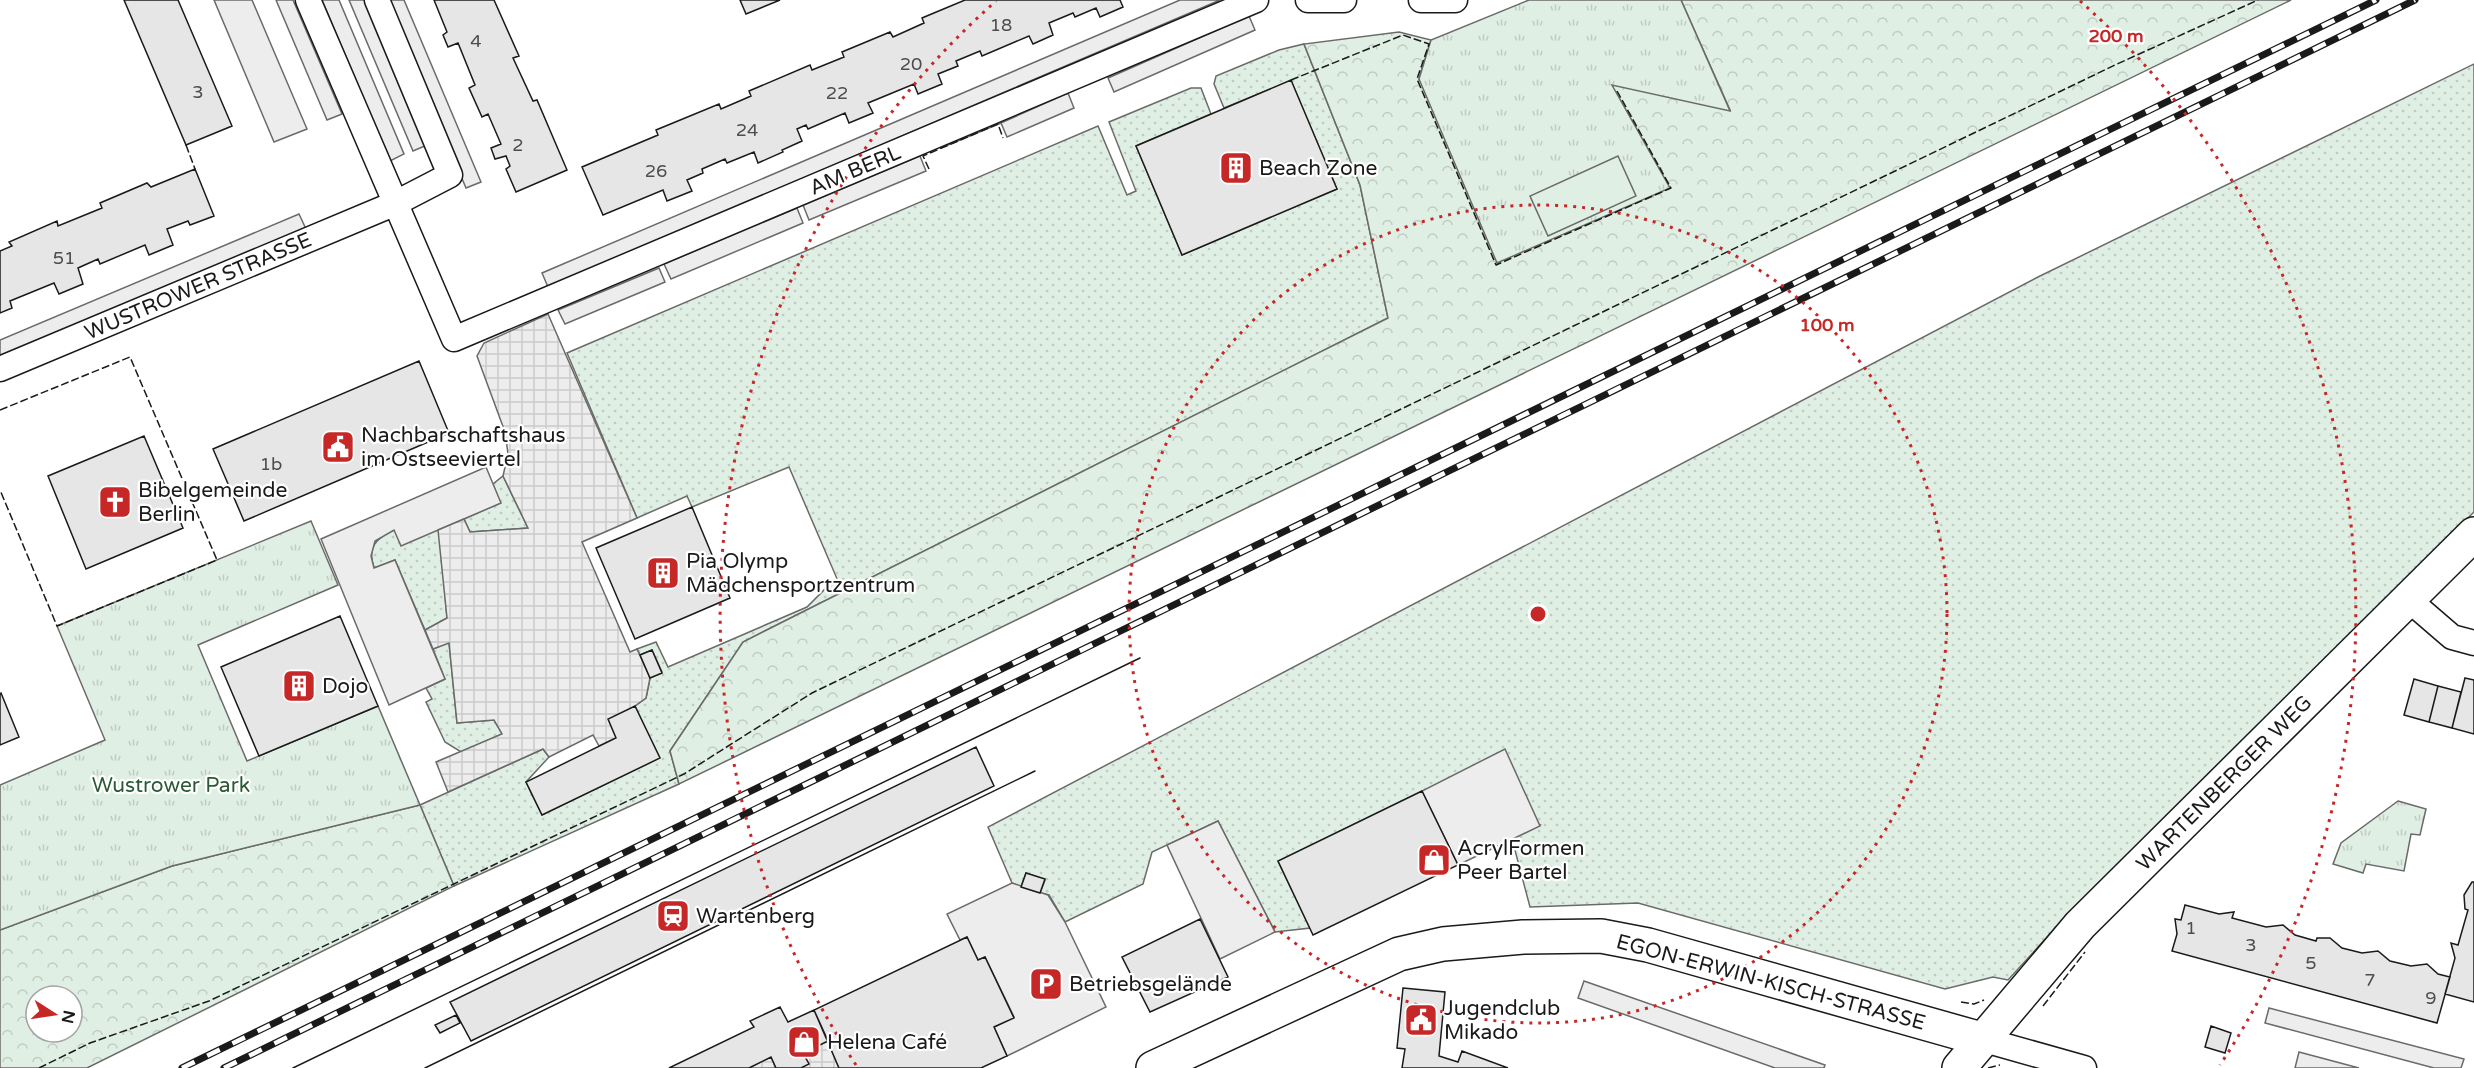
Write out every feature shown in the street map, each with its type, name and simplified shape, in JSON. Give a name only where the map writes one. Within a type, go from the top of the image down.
[{"type":"street","points":[[308,0],[396,203]]},
{"type":"street","name":"WUSTROWER STRASSE","points":[[0,369],[396,203],[450,175],[377,0]]},
{"type":"street","name":"AM BERL","points":[[396,203],[454,339],[1256,0]]},
{"type":"street","points":[[1308,0],[1344,0]]},
{"type":"street","points":[[1421,0],[1455,0]]},
{"type":"street","name":"WARTENBERGER WEG","points":[[1959,1068],[1981,1039],[2080,925],[2474,534]]},
{"type":"street","points":[[2409,600],[2452,638],[2474,644]]},
{"type":"street","name":"EGON-ERWIN-KISCH-STRASSE","points":[[1153,1068],[1399,954],[1443,944],[1523,937],[1601,936],[1648,945],[1981,1039]]},
{"type":"street","points":[[1981,1039],[2084,1068]]},
{"type":"green space","points":[[1529,0],[1681,0],[1730,111],[1612,85],[1670,188],[1497,263],[1419,79],[1431,40]]},
{"type":"green space","points":[[1681,0],[2291,0],[679,784],[670,751],[743,642],[1388,318],[1360,185],[1304,44],[1399,32],[1431,40],[1419,79],[1612,84],[1730,110]]},
{"type":"green space","points":[[1304,44],[1360,185],[1388,318],[743,642],[670,751],[679,784],[454,886],[420,805],[543,749],[549,757],[526,782],[542,815],[659,758],[635,706],[646,698],[650,678],[662,672],[652,650],[640,655],[637,649],[656,642],[668,667],[807,607],[829,585],[838,581],[789,467],[692,507],[687,496],[637,518],[567,353],[1098,126],[1127,195],[1136,191],[1109,122],[1191,88],[1201,88],[1211,114],[1136,146],[1182,255],[1337,189],[1291,81],[1224,108],[1214,84],[1216,76],[1279,50]]},
{"type":"green space","points":[[2474,64],[2474,512],[2060,923],[2008,980],[1993,977],[1945,989],[1638,903],[1530,907],[1512,839],[1540,825],[1422,791],[1278,861],[1310,928],[1275,932],[1218,821],[1152,852],[1143,884],[1065,922],[1049,895],[1040,893],[1045,880],[1026,873],[1021,887],[1012,883],[988,827],[2038,277]]},
{"type":"green space","points":[[1618,156],[1636,196],[1548,236],[1530,196]]},
{"type":"green space","points":[[503,476],[528,528],[470,532],[464,519],[500,503],[493,484]]},
{"type":"green space","name":"Wustrower Park","points":[[311,521],[338,585],[198,645],[247,761],[378,706],[420,805],[172,866],[0,930],[0,785],[105,740],[57,626]]},
{"type":"green space","points":[[394,530],[438,530],[440,535],[447,618],[425,630],[395,560],[374,568],[372,554],[375,544],[382,536]]},
{"type":"green space","points":[[449,642],[457,723],[494,720],[502,734],[461,752],[445,742],[426,702],[432,699],[426,688],[445,679],[433,649]]},
{"type":"green space","points":[[2398,801],[2426,809],[2420,835],[2411,834],[2404,871],[2366,864],[2363,873],[2333,864],[2341,843]]},
{"type":"green space","points":[[420,805],[454,886],[87,1068],[0,1068],[0,930],[172,866]]},
{"type":"shaded area","points":[[214,0],[252,0],[307,129],[274,142]]},
{"type":"shaded area","points":[[276,0],[293,0],[342,114],[327,120]]},
{"type":"shaded area","points":[[322,0],[339,0],[404,154],[390,161]]},
{"type":"shaded area","points":[[349,0],[366,0],[427,145],[413,151]]},
{"type":"shaded area","points":[[387,0],[404,0],[481,182],[466,188]]},
{"type":"shaded area","points":[[1180,0],[1220,0],[548,287],[542,273]]},
{"type":"shaded area","points":[[1249,16],[1255,30],[1114,92],[1108,78]]},
{"type":"shaded area","points":[[1068,93],[1074,108],[1007,137],[1001,123]]},
{"type":"shaded area","points":[[998,115],[1001,123],[941,148],[938,140]]},
{"type":"shaded area","points":[[920,156],[926,171],[809,220],[803,205]]},
{"type":"shaded area","points":[[797,208],[803,223],[671,279],[664,264]]},
{"type":"shaded area","points":[[299,214],[306,229],[0,358],[0,340]]},
{"type":"shaded area","points":[[659,268],[665,282],[565,324],[558,310]]},
{"type":"shaded area","points":[[548,314],[637,518],[582,542],[630,652],[637,649],[650,678],[646,698],[635,706],[616,738],[599,746],[593,735],[549,757],[543,749],[448,792],[436,762],[502,734],[494,720],[457,723],[449,643],[433,649],[425,630],[447,618],[438,530],[464,519],[470,532],[528,528],[503,476],[508,454],[505,432],[477,356],[484,343]]},
{"type":"shaded area","points":[[486,467],[501,503],[401,546],[394,530],[375,541],[371,556],[374,568],[395,560],[445,679],[389,705],[321,539]]},
{"type":"shaded area","points":[[1505,749],[1540,826],[1458,865],[1422,791]]},
{"type":"shaded area","points":[[1218,821],[1275,932],[1220,959],[1167,845]]},
{"type":"shaded area","name":"Betriebsgelände","points":[[1012,883],[1048,895],[1065,922],[1106,1007],[1007,1056],[994,1027],[1014,1017],[985,957],[978,960],[967,937],[960,940],[947,914]]},
{"type":"shaded area","points":[[1584,981],[1825,1065],[1824,1068],[1775,1068],[1578,998]]},
{"type":"shaded area","points":[[2269,1008],[2464,1059],[2461,1068],[2434,1068],[2265,1023]]},
{"type":"shaded area","points":[[828,1041],[839,1068],[801,1068],[803,1053]]},
{"type":"shaded area","points":[[2299,1052],[2359,1068],[2295,1068]]},
{"type":"shaded area","points":[[771,1057],[776,1068],[749,1068]]},
{"type":"building","points":[[124,0],[178,0],[232,126],[186,145]]},
{"type":"building","points":[[434,0],[494,0],[519,56],[513,58],[533,101],[537,100],[567,170],[516,192],[506,169],[510,166],[506,156],[495,159],[491,148],[501,144],[488,114],[482,117],[469,88],[475,85],[458,43],[448,47],[443,35],[447,32]]},
{"type":"building","points":[[740,0],[780,0],[746,14]]},
{"type":"building","points":[[965,0],[1120,0],[1123,7],[1100,17],[1096,8],[1075,17],[1073,13],[1049,23],[1053,35],[1033,44],[1029,36],[982,56],[980,51],[956,61],[958,66],[938,74],[942,84],[918,94],[914,84],[868,103],[873,113],[849,123],[845,113],[808,129],[806,125],[797,129],[802,141],[782,150],[783,152],[758,163],[754,152],[727,163],[725,159],[702,169],[703,173],[687,180],[692,191],[667,201],[663,190],[603,215],[582,167],[658,135],[656,130],[719,104],[721,109],[751,96],[749,91],[810,65],[812,70],[844,57],[842,52],[890,32],[893,37],[924,23],[922,18]]},
{"type":"building","name":"Beach Zone","points":[[1291,80],[1337,189],[1182,255],[1136,146]]},
{"type":"building","points":[[195,169],[214,216],[190,225],[188,221],[167,229],[173,245],[149,255],[145,245],[100,264],[98,259],[78,268],[83,284],[59,294],[54,283],[10,301],[12,308],[0,313],[0,251],[12,246],[9,242],[57,221],[58,226],[102,208],[100,203],[147,183],[151,187]]},
{"type":"building","points":[[419,361],[449,433],[244,521],[213,449]]},
{"type":"building","name":"Bibelgemeinde Berlin","points":[[144,436],[183,528],[86,569],[48,476]]},
{"type":"building","name":"Pia Olymp Mädchensportzentrum","points":[[692,507],[730,598],[635,639],[596,548]]},
{"type":"building","name":"Dojo","points":[[340,616],[378,706],[259,756],[221,667]]},
{"type":"building","points":[[652,650],[662,673],[650,678],[640,655]]},
{"type":"building","points":[[2465,678],[2474,680],[2474,734],[2452,728]]},
{"type":"building","points":[[2414,679],[2438,686],[2429,722],[2404,715]]},
{"type":"building","points":[[2438,686],[2461,692],[2452,728],[2429,722]]},
{"type":"building","points":[[0,694],[19,737],[0,745]]},
{"type":"building","points":[[635,706],[660,758],[542,815],[526,782],[616,738],[608,719]]},
{"type":"building","points":[[976,747],[994,786],[471,1041],[450,1002]]},
{"type":"building","points":[[1422,791],[1458,865],[1313,935],[1278,861]]},
{"type":"building","points":[[1026,873],[1045,879],[1040,893],[1021,887]]},
{"type":"building","points":[[2474,882],[2474,1002],[2445,994],[2455,958],[2451,943],[2458,945],[2468,910],[2465,909],[2464,895]]},
{"type":"building","points":[[2185,905],[2219,914],[2234,912],[2232,918],[2266,927],[2283,925],[2295,935],[2316,941],[2317,938],[2330,938],[2342,948],[2362,953],[2378,951],[2390,961],[2411,966],[2427,964],[2438,974],[2450,977],[2437,1023],[2172,951],[2177,934],[2175,919],[2181,920]]},
{"type":"building","points":[[1200,919],[1228,977],[1150,1012],[1122,957]]},
{"type":"building","points":[[967,937],[978,960],[985,957],[1014,1018],[994,1027],[1007,1056],[981,1068],[839,1068],[814,1010]]},
{"type":"building","name":"Jugendclub Mikado","points":[[1403,988],[1445,992],[1439,1056],[1458,1062],[1462,1051],[1508,1068],[1402,1068],[1405,1049],[1397,1048]]},
{"type":"building","points":[[780,1007],[788,1022],[814,1010],[828,1041],[803,1053],[809,1064],[801,1068],[776,1068],[771,1057],[749,1068],[669,1068],[754,1027],[750,1021]]},
{"type":"building","points":[[456,1015],[460,1023],[440,1033],[435,1025]]},
{"type":"building","points":[[2211,1026],[2231,1033],[2225,1053],[2205,1047]]},
{"type":"tram line","points":[[293,1068],[1140,658]]},
{"type":"tram line","points":[[425,1068],[1035,771]]},
{"type":"railway","points":[[182,1068],[2376,0]]},
{"type":"railway","points":[[224,1068],[2415,0]]},
{"type":"fence","points":[[39,1068],[90,1043],[209,1001],[684,774],[812,693],[2115,65],[2258,0]]},
{"type":"fence","points":[[1291,80],[1403,35],[1429,44],[1417,79],[1496,265],[1671,188],[1617,91]]},
{"type":"fence","points":[[929,169],[923,156],[998,124],[1003,138]]},
{"type":"fence","points":[[186,145],[195,169]]},
{"type":"fence","points":[[0,410],[130,357],[217,560],[57,626],[0,490]]},
{"type":"fence","points":[[2043,1006],[2085,952]]},
{"type":"fence","points":[[1961,1002],[1974,1004],[1984,1000]]},
{"type":"fence","points":[[1988,1068],[2000,1065]]},
{"type":"place","name":"Beach Zone","points":[[1236,168]]},
{"type":"place","name":"Nachbarschaftshaus im Ostseeviertel","points":[[338,447]]},
{"type":"place","name":"Bibelgemeinde Berlin","points":[[115,502]]},
{"type":"place","name":"Pia Olymp Mädchensportzentrum","points":[[663,573]]},
{"type":"place","name":"Dojo","points":[[299,686]]},
{"type":"place","name":"AcrylFormen Peer Bartel","points":[[1434,860]]},
{"type":"place","name":"Wartenberg","points":[[673,916]]},
{"type":"place","name":"Betriebsgelände","points":[[1046,984]]},
{"type":"place","name":"Jugendclub Mikado","points":[[1421,1020]]},
{"type":"place","name":"Helena Café","points":[[804,1042]]}]
